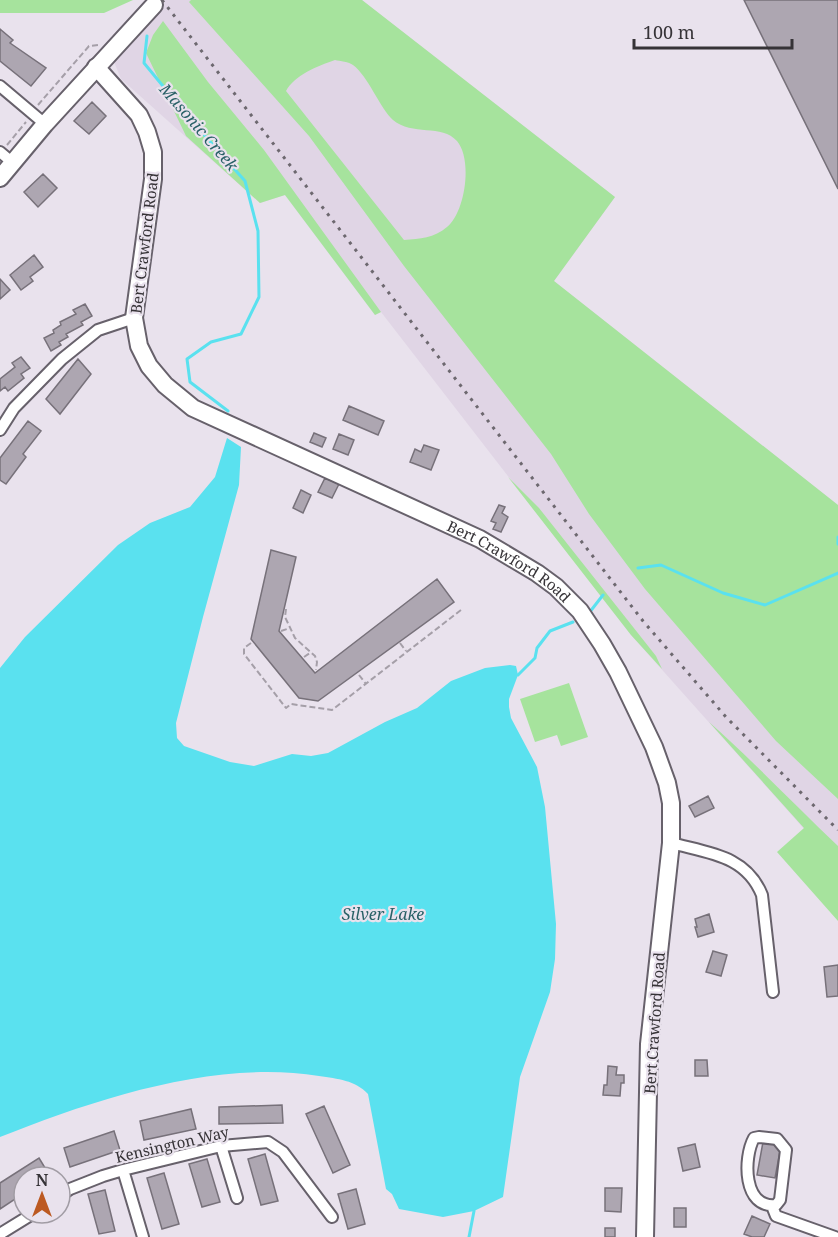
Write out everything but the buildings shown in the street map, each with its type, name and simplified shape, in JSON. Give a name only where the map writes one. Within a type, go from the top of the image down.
[{"type":"street","points":[[0,178],[96,67],[154,6]]},
{"type":"street","name":"Bert Crawford Road","points":[[96,67],[139,115],[153,152],[153,179],[134,318],[139,345],[149,366],[165,385],[193,408],[480,539],[556,586],[580,611],[602,644],[654,747],[667,783],[671,803],[671,843],[649,1044],[645,1237]]},
{"type":"street","points":[[0,86],[45,124]]},
{"type":"street","points":[[2,150],[13,163]]},
{"type":"street","points":[[0,430],[14,408],[62,359],[98,330],[134,318]]},
{"type":"street","points":[[671,843],[725,857],[748,871],[757,882],[762,895],[773,992]]},
{"type":"street","points":[[754,1138],[777,1138],[786,1150],[780,1200],[778,1204],[772,1206],[760,1200],[748,1181],[750,1148],[754,1138]]},
{"type":"street","name":"Kensington Way","points":[[72,1190],[123,1170],[221,1146],[268,1142],[283,1152],[332,1217]]},
{"type":"street","points":[[221,1146],[237,1198]]},
{"type":"street","points":[[123,1170],[143,1237]]},
{"type":"street","points":[[772,1206],[776,1216],[835,1237]]},
{"type":"street","points":[[0,1234],[14,1226],[20,1237]]},
{"type":"path","points":[[34,109],[89,46],[99,45]]},
{"type":"path","points":[[2,150],[26,122]]},
{"type":"path","points":[[286,609],[285,617],[295,638],[315,656],[316,670]]},
{"type":"path","points":[[252,642],[244,648],[244,654],[286,708],[291,704],[332,710],[460,610]]},
{"type":"path","points":[[281,631],[290,628]]},
{"type":"path","points":[[400,643],[407,652]]},
{"type":"path","points":[[304,657],[310,653]]},
{"type":"path","points":[[359,675],[366,684]]},
{"type":"path","points":[[307,706],[308,701]]},
{"type":"shaded area","points":[[157,0],[362,0],[615,197],[554,281],[838,505],[838,867],[631,635],[381,312],[375,315],[285,195],[260,203],[121,79],[110,52]]},
{"type":"green space","points":[[0,0],[133,0],[104,13],[0,13]]},
{"type":"green space","points":[[191,0],[362,0],[615,197],[554,281],[838,505],[838,799],[776,741],[645,589],[589,514],[551,454],[404,266],[309,136],[189,2]],"holes":[[[335,60],[347,62],[358,70],[393,120],[409,128],[443,133],[457,141],[465,160],[465,186],[453,220],[442,231],[427,237],[404,240],[286,91],[295,80],[307,72]]]},
{"type":"green space","points":[[163,21],[208,82],[264,150],[381,312],[375,315],[285,195],[260,203],[186,136],[146,53],[153,35]]},
{"type":"green space","points":[[508,477],[539,508],[656,656],[662,669],[631,635]]},
{"type":"green space","points":[[569,683],[588,737],[561,746],[557,735],[535,742],[520,699]]},
{"type":"green space","points":[[709,722],[838,846],[838,921],[777,852],[804,828]]},
{"type":"water","name":"Silver Lake","points":[[227,438],[241,447],[239,485],[176,723],[177,738],[184,746],[230,762],[254,766],[292,754],[311,756],[328,753],[385,722],[417,708],[451,681],[485,668],[516,666],[518,675],[509,699],[509,707],[511,718],[537,767],[545,807],[556,924],[555,959],[550,992],[520,1077],[503,1197],[474,1211],[443,1217],[399,1209],[392,1194],[386,1189],[368,1094],[352,1083],[333,1078],[280,1072],[239,1073],[198,1078],[156,1086],[75,1109],[0,1137],[0,668],[25,637],[118,545],[150,523],[190,507],[215,477]]},
{"type":"waterway","name":"Masonic Creek","points":[[147,36],[144,63],[245,181],[258,231],[259,297],[241,334],[211,342],[187,359],[190,382],[228,411]]},
{"type":"waterway","points":[[838,537],[838,544]]},
{"type":"waterway","points":[[638,568],[661,565],[723,593],[765,605],[838,573]]},
{"type":"waterway","points":[[589,613],[603,595]]},
{"type":"waterway","points":[[518,675],[535,658],[537,648],[550,631],[573,622]]},
{"type":"waterway","name":"Masonic Creek","points":[[469,1237],[474,1211]]},
{"type":"railway","points":[[162,0],[643,621],[726,717],[838,830]]}]
